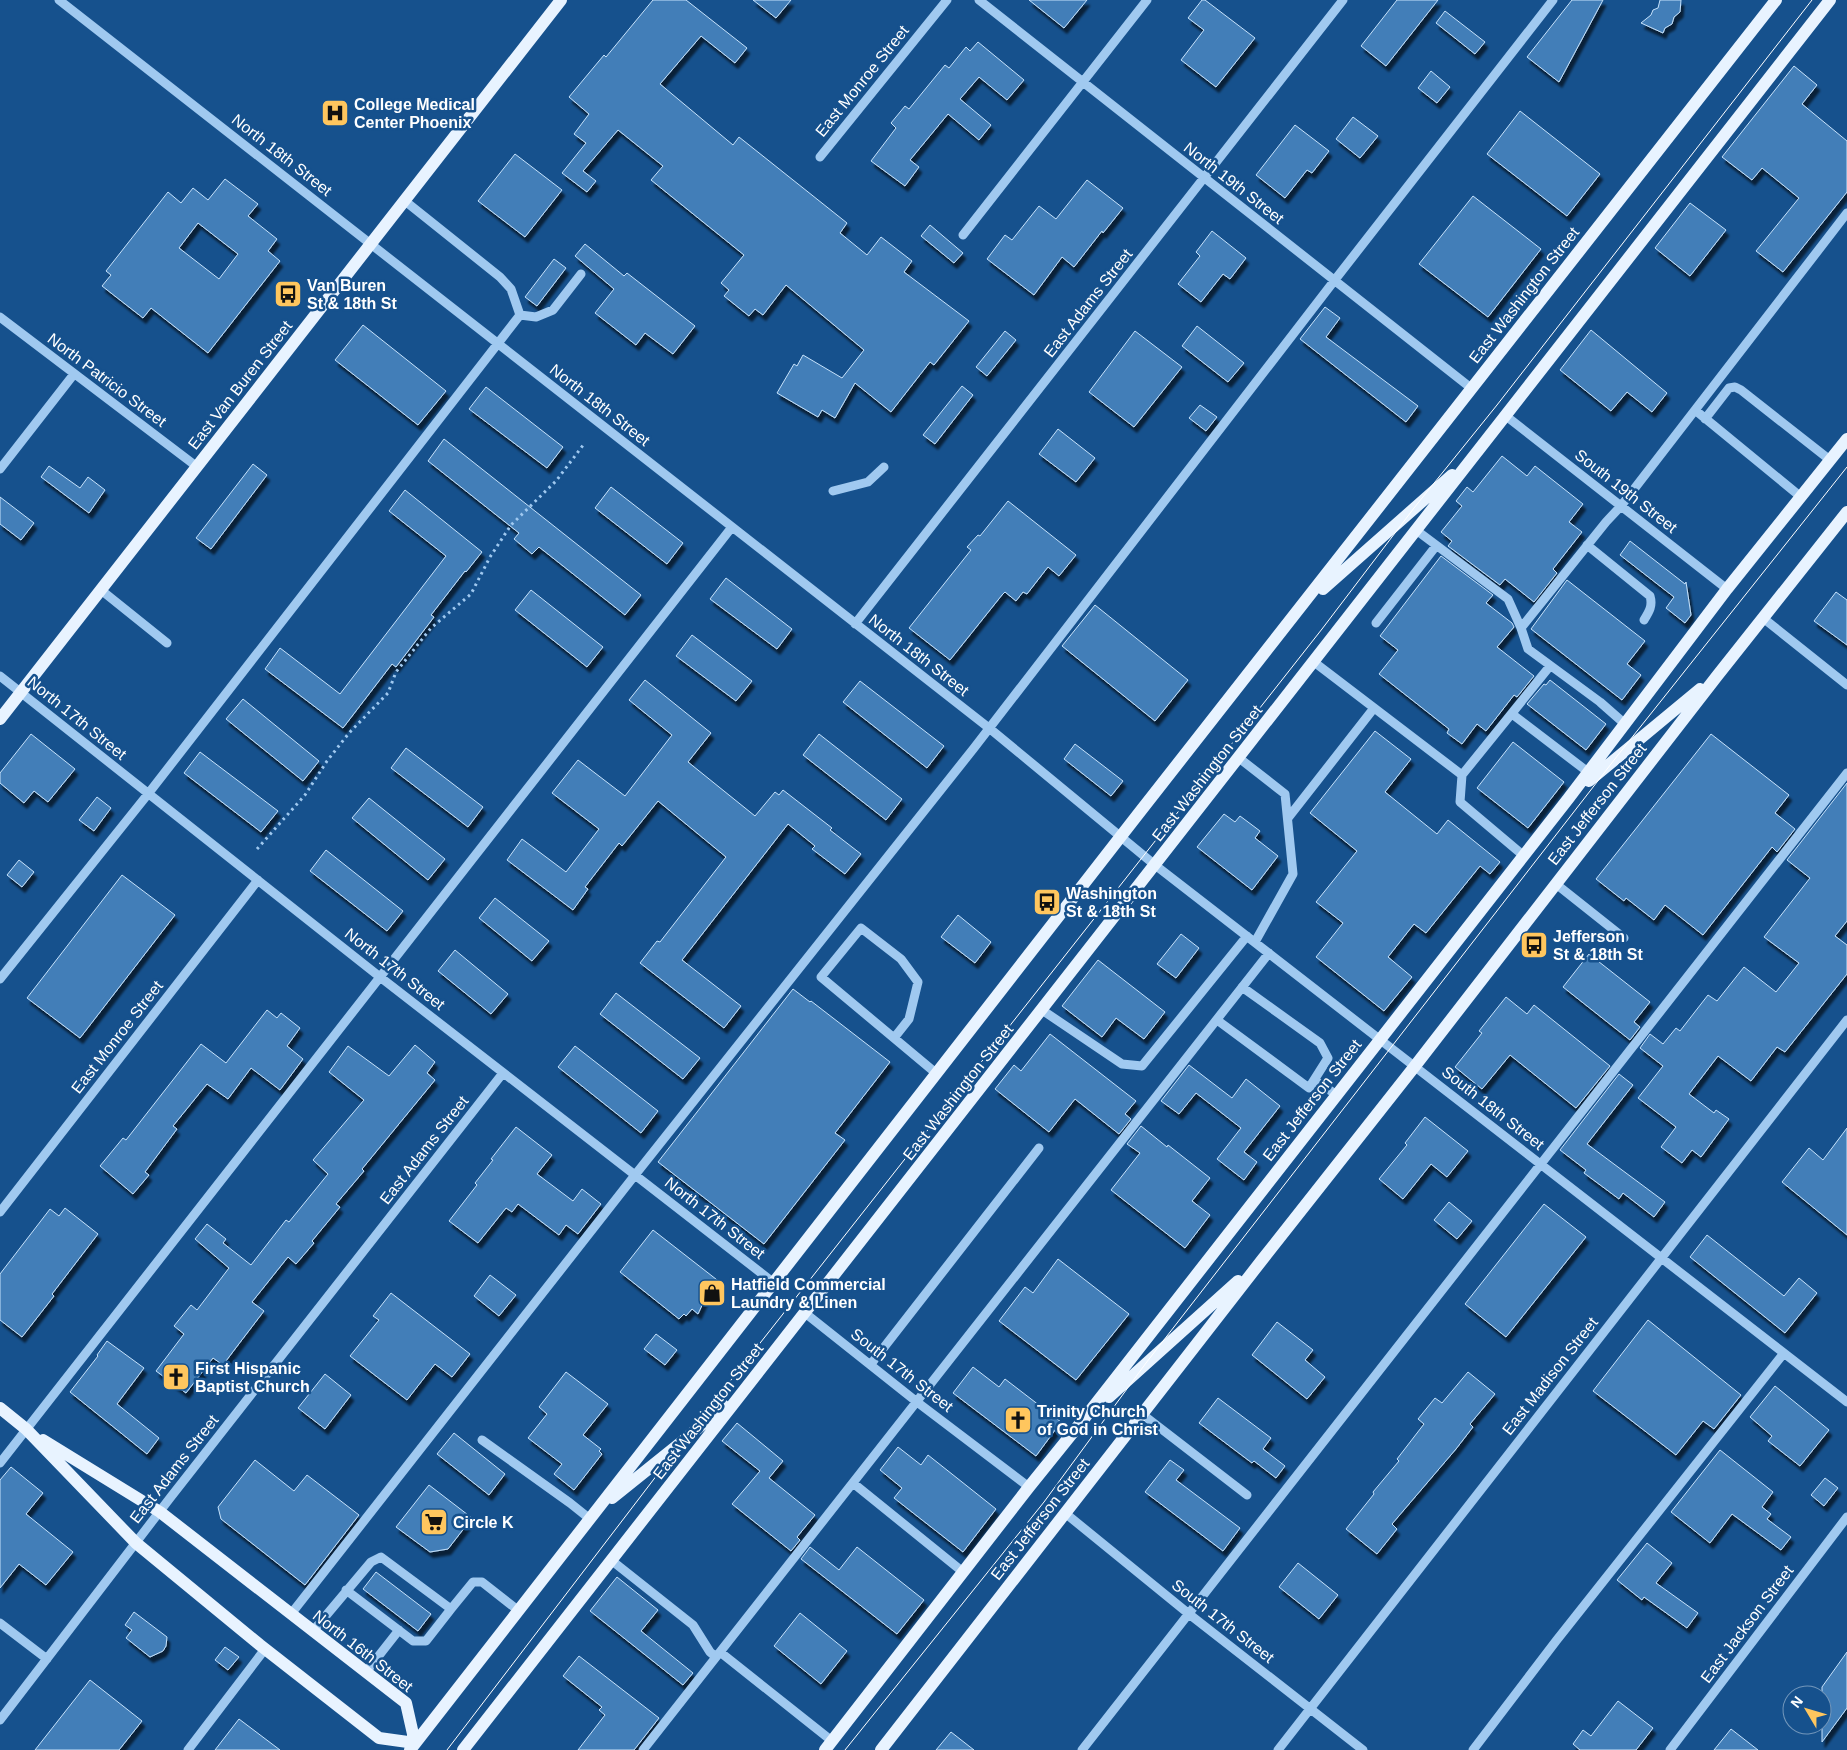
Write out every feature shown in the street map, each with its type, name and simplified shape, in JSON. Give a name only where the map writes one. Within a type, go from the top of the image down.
[{"type":"main road","name":"East Van Buren Street","points":[[0,719],[561,0]]},
{"type":"main road","name":"East Washington Street","points":[[416,1748],[593,1515],[1776,0]]},
{"type":"main road","name":"East Washington Street","points":[[463,1750],[1830,0]]},
{"type":"main road","name":"East Jefferson Street","points":[[829,1745],[1568,800],[1727,589],[1847,439]]},
{"type":"main road","name":"East Washington Street","points":[[1298,611],[1476,453]]},
{"type":"main road","name":"East Jefferson Street","points":[[881,1750],[1717,676],[1847,512]]},
{"type":"main road","name":"East Jefferson Street","points":[[1568,800],[1618,755],[1717,676]]},
{"type":"main road","name":"East Jefferson Street","points":[[1084,1420],[1262,1260]]},
{"type":"main road","points":[[593,1515],[751,1383]]},
{"type":"main road","name":"North 16th Street","points":[[0,1408],[26,1429],[160,1512],[406,1703],[416,1748],[379,1738],[265,1649],[136,1544],[26,1429]]},
{"type":"street","name":"North 18th Street","points":[[59,0],[989,728],[1121,837]]},
{"type":"street","name":"East Monroe Street","points":[[820,158],[947,0]]},
{"type":"street","name":"North 19th Street","points":[[979,0],[1084,81],[1204,179],[1472,388]]},
{"type":"street","points":[[963,235],[1147,0]]},
{"type":"street","name":"East Adams Street","points":[[855,624],[1343,0]]},
{"type":"street","points":[[292,1614],[635,1175],[989,728],[1334,281],[1554,0]]},
{"type":"street","points":[[405,201],[500,278],[511,289],[520,315]]},
{"type":"street","points":[[1521,628],[1587,545],[1621,506],[1847,213]]},
{"type":"street","points":[[520,315],[536,317],[553,310],[581,274]]},
{"type":"street","points":[[0,979],[148,794],[520,315]]},
{"type":"street","name":"North Patricio Street","points":[[0,317],[196,466]]},
{"type":"street","points":[[0,469],[74,374]]},
{"type":"street","points":[[1705,419],[1729,388],[1735,387],[1830,460]]},
{"type":"street","points":[[1695,410],[1801,497]]},
{"type":"street","name":"South 19th Street","points":[[1506,416],[1727,589]]},
{"type":"street","points":[[833,491],[868,482],[884,467]]},
{"type":"street","points":[[0,1463],[732,527]]},
{"type":"street","points":[[1416,530],[1508,599],[1528,649],[1600,702],[1625,724]]},
{"type":"street","points":[[1587,545],[1650,596],[1652,602],[1651,609],[1644,620]]},
{"type":"street","points":[[1376,624],[1436,546]]},
{"type":"street","points":[[100,590],[167,643]]},
{"type":"street","points":[[1763,618],[1847,685]]},
{"type":"street","points":[[1314,662],[1462,775]]},
{"type":"street","points":[[1524,856],[1460,802],[1462,775],[1550,666]]},
{"type":"street","name":"North 17th Street","points":[[0,676],[380,977],[774,1283]]},
{"type":"street","points":[[1288,818],[1374,708]]},
{"type":"street","points":[[1512,714],[1588,772]]},
{"type":"street","points":[[1239,758],[1285,794],[1293,874],[1255,942]]},
{"type":"street","points":[[1082,1750],[1847,772]]},
{"type":"street","name":"South 18th Street","points":[[1121,837],[1847,1402]]},
{"type":"street","name":"East Monroe Street","points":[[0,1212],[258,880]]},
{"type":"street","points":[[1556,884],[1624,938]]},
{"type":"street","points":[[894,1038],[909,1019],[918,982],[901,959],[861,928],[821,977],[937,1074]]},
{"type":"street","points":[[1042,1010],[1122,1064],[1142,1066],[1247,936]]},
{"type":"street","points":[[643,1750],[1269,953]]},
{"type":"street","points":[[1217,1020],[1310,1088],[1328,1058],[1320,1043],[1242,987]]},
{"type":"street","name":"East Madison Street","points":[[1278,1750],[1847,1020]]},
{"type":"street","name":"East Adams Street","points":[[0,1720],[503,1073]]},
{"type":"street","points":[[1314,1080],[1337,1094]]},
{"type":"street","points":[[871,1364],[1039,1148]]},
{"type":"street","name":"South 17th Street","points":[[806,1313],[917,1402],[1029,1487]]},
{"type":"street","points":[[1473,1750],[1556,1641],[1784,1353]]},
{"type":"street","points":[[1142,1414],[1247,1495]]},
{"type":"street","points":[[482,1440],[570,1503],[593,1515]]},
{"type":"street","points":[[853,1483],[963,1572]]},
{"type":"street","name":"South 17th Street","points":[[1065,1514],[1363,1750]]},
{"type":"street","name":"East Jackson Street","points":[[1670,1750],[1847,1517]]},
{"type":"street","points":[[313,1631],[371,1562],[381,1556],[451,1609]]},
{"type":"street","points":[[611,1560],[693,1625],[710,1652],[718,1654],[829,1745]]},
{"type":"street","points":[[346,1590],[413,1641],[426,1641],[473,1582],[482,1582],[519,1611]]},
{"type":"street","points":[[0,1623],[47,1659]]},
{"type":"street","points":[[366,1672],[399,1630]]},
{"type":"street","points":[[188,1750],[265,1649]]},
{"type":"path","points":[[257,849],[305,795],[327,761],[349,734],[388,692],[396,672],[431,628],[471,594],[490,557],[511,525],[556,481],[584,444]]},
{"type":"building","points":[[653,0],[686,0],[747,48],[735,63],[701,36],[660,84],[733,145],[739,137],[847,223],[840,233],[867,255],[881,237],[912,261],[904,272],[969,321],[934,365],[930,362],[891,412],[855,383],[835,418],[822,410],[818,417],[777,393],[794,364],[797,366],[803,355],[842,378],[864,350],[786,285],[763,315],[755,309],[749,316],[724,296],[729,290],[721,283],[744,255],[651,180],[663,166],[618,130],[583,171],[596,181],[587,192],[562,173],[586,143],[574,134],[589,114],[569,97],[604,55],[606,57]]},
{"type":"building","points":[[753,0],[791,0],[776,18]]},
{"type":"building","points":[[1029,0],[1087,0],[1064,28]]},
{"type":"building","points":[[1202,0],[1205,0],[1255,38],[1216,87],[1181,60],[1204,30],[1188,18]]},
{"type":"building","points":[[1397,0],[1438,0],[1386,66],[1361,46]]},
{"type":"building","points":[[1572,0],[1603,0],[1559,82],[1527,57]]},
{"type":"building","points":[[1660,0],[1681,0],[1680,12],[1674,17],[1672,24],[1665,28],[1663,33],[1641,23],[1651,15],[1653,10],[1658,8]]},
{"type":"building","points":[[1445,11],[1485,42],[1475,54],[1436,23]]},
{"type":"building","points":[[978,42],[1024,80],[1007,100],[979,77],[960,99],[991,125],[979,140],[948,114],[910,160],[919,167],[905,186],[871,161],[896,128],[891,123],[905,106],[909,109],[945,65],[949,68],[966,47],[970,51]]},
{"type":"building","points":[[1794,66],[1817,85],[1802,104],[1847,141],[1847,192],[1783,272],[1756,251],[1799,198],[1762,168],[1752,180],[1722,157]]},
{"type":"building","points":[[1431,71],[1450,87],[1437,103],[1418,88]]},
{"type":"building","points":[[1520,111],[1600,174],[1567,216],[1487,154]]},
{"type":"building","points":[[1353,117],[1378,136],[1360,158],[1336,139]]},
{"type":"building","points":[[1295,125],[1329,151],[1312,173],[1307,170],[1285,198],[1256,175]]},
{"type":"building","points":[[515,154],[562,190],[525,237],[478,201]]},
{"type":"building","points":[[225,179],[258,204],[248,216],[277,239],[268,251],[280,261],[208,353],[151,308],[143,318],[102,286],[111,275],[106,271],[168,192],[181,203],[193,188],[208,200]],"holes":[[[198,223],[238,254],[219,279],[179,248]]]},
{"type":"building","points":[[1087,180],[1123,208],[1074,267],[1062,257],[1034,295],[987,259],[1005,235],[1012,240],[1039,206],[1056,219]]},
{"type":"building","points":[[1473,196],[1541,249],[1488,317],[1419,264]]},
{"type":"building","points":[[1690,203],[1726,230],[1690,276],[1655,248]]},
{"type":"building","points":[[930,225],[963,253],[954,263],[921,236]]},
{"type":"building","points":[[1212,231],[1246,258],[1230,279],[1223,274],[1201,302],[1178,284],[1200,256],[1196,252]]},
{"type":"building","points":[[585,244],[624,276],[627,273],[695,326],[673,354],[645,333],[636,345],[595,313],[614,289],[575,256]]},
{"type":"building","points":[[554,259],[566,268],[537,306],[525,297]]},
{"type":"building","points":[[1325,307],[1340,318],[1326,337],[1418,406],[1406,422],[1300,339]]},
{"type":"building","points":[[363,325],[446,391],[418,425],[335,360]]},
{"type":"building","points":[[1197,326],[1244,363],[1228,382],[1182,346]]},
{"type":"building","points":[[1591,330],[1667,393],[1652,412],[1627,392],[1611,411],[1560,370]]},
{"type":"building","points":[[1005,331],[1016,340],[987,376],[976,367]]},
{"type":"building","points":[[1135,331],[1182,367],[1134,427],[1089,392]]},
{"type":"building","points":[[962,386],[973,395],[935,444],[923,435]]},
{"type":"building","points":[[486,387],[563,447],[547,468],[469,409]]},
{"type":"building","points":[[1200,405],[1217,417],[1206,431],[1189,418]]},
{"type":"building","points":[[1058,429],[1095,458],[1076,482],[1039,454]]},
{"type":"building","points":[[444,439],[641,595],[625,615],[539,547],[532,554],[514,539],[519,533],[428,461]]},
{"type":"building","points":[[1502,456],[1527,476],[1535,466],[1583,504],[1569,522],[1582,532],[1553,569],[1557,573],[1534,602],[1505,579],[1500,585],[1448,546],[1452,541],[1441,532],[1462,506],[1456,501],[1467,487],[1473,492]]},
{"type":"building","points":[[253,464],[267,475],[211,549],[196,538]]},
{"type":"building","points":[[49,466],[80,488],[88,477],[105,490],[89,513],[41,477]]},
{"type":"building","points":[[611,487],[683,543],[667,564],[595,508]]},
{"type":"building","points":[[405,490],[482,552],[431,615],[434,617],[396,667],[392,664],[343,728],[265,669],[280,648],[340,694],[446,556],[389,511]]},
{"type":"building","points":[[0,497],[34,523],[21,540],[0,524]]},
{"type":"building","points":[[1008,501],[1076,555],[1059,576],[1048,567],[1027,594],[1023,592],[1016,601],[1005,592],[950,660],[909,628],[971,550],[967,547],[978,535],[980,536]]},
{"type":"building","points":[[1630,541],[1685,584],[1686,582],[1691,615],[1685,623],[1666,608],[1674,597],[1620,555]]},
{"type":"building","points":[[1441,556],[1493,595],[1486,603],[1512,623],[1514,627],[1497,647],[1534,676],[1517,697],[1514,695],[1486,731],[1477,724],[1462,744],[1447,733],[1449,729],[1379,674],[1398,650],[1380,636]]},
{"type":"building","points":[[726,578],[792,629],[777,649],[710,599]]},
{"type":"building","points":[[1567,580],[1645,641],[1627,664],[1641,675],[1622,700],[1531,629]]},
{"type":"building","points":[[531,590],[603,647],[587,667],[515,610]]},
{"type":"building","points":[[1836,592],[1847,600],[1847,645],[1814,621]]},
{"type":"building","points":[[1095,605],[1188,680],[1155,721],[1062,646]]},
{"type":"building","points":[[692,635],[752,681],[736,701],[676,656]]},
{"type":"building","points":[[645,680],[711,733],[688,762],[755,816],[775,792],[779,795],[783,790],[832,828],[830,830],[861,854],[845,874],[812,849],[815,846],[788,824],[682,960],[741,1006],[724,1028],[640,963],[657,941],[660,942],[726,857],[658,801],[622,846],[619,843],[585,887],[588,889],[573,910],[507,860],[522,839],[566,872],[599,829],[552,793],[578,760],[625,796],[672,735],[629,700]]},
{"type":"building","points":[[1550,680],[1606,724],[1586,750],[1527,704],[1544,684],[1546,685]]},
{"type":"building","points":[[860,681],[944,746],[927,768],[843,702]]},
{"type":"building","points":[[243,699],[319,761],[303,781],[226,719]]},
{"type":"building","points":[[1375,731],[1411,759],[1385,792],[1437,834],[1448,820],[1500,862],[1490,874],[1480,866],[1426,933],[1414,924],[1388,957],[1412,977],[1384,1011],[1316,957],[1343,923],[1316,902],[1357,851],[1310,813]]},
{"type":"building","points":[[31,734],[75,769],[48,802],[34,791],[24,803],[0,783],[0,773]]},
{"type":"building","points":[[819,734],[902,799],[886,820],[803,755]]},
{"type":"building","points":[[1711,734],[1789,795],[1775,813],[1795,829],[1777,852],[1772,847],[1703,935],[1665,905],[1654,920],[1626,898],[1624,901],[1596,879]]},
{"type":"building","points":[[1513,742],[1564,782],[1528,828],[1477,788]]},
{"type":"building","points":[[1075,744],[1123,781],[1111,796],[1064,759]]},
{"type":"building","points":[[406,748],[483,807],[468,827],[391,768]]},
{"type":"building","points":[[200,752],[278,811],[261,832],[184,773]]},
{"type":"building","points":[[1847,783],[1847,921],[1835,936],[1847,945],[1847,974],[1785,1052],[1777,1047],[1751,1081],[1718,1056],[1689,1094],[1714,1113],[1716,1110],[1729,1119],[1701,1157],[1692,1150],[1682,1163],[1661,1147],[1676,1127],[1638,1098],[1663,1066],[1640,1048],[1650,1034],[1663,1044],[1676,1028],[1680,1031],[1708,995],[1717,1001],[1744,967],[1776,992],[1799,963],[1764,937],[1810,878],[1787,860]]},
{"type":"building","points":[[97,797],[111,808],[94,831],[79,820]]},
{"type":"building","points":[[369,798],[445,859],[428,880],[352,818]]},
{"type":"building","points":[[1224,814],[1235,822],[1240,816],[1260,831],[1255,838],[1278,856],[1252,890],[1197,847]]},
{"type":"building","points":[[326,850],[403,911],[387,931],[310,871]]},
{"type":"building","points":[[19,860],[34,872],[22,887],[7,875]]},
{"type":"building","points":[[122,875],[175,915],[80,1038],[27,998]]},
{"type":"building","points":[[495,898],[549,941],[532,961],[479,918]]},
{"type":"building","points":[[958,915],[991,942],[975,963],[941,937]]},
{"type":"building","points":[[1181,934],[1199,948],[1176,978],[1157,964]]},
{"type":"building","points":[[455,950],[508,994],[491,1014],[438,971]]},
{"type":"building","points":[[1589,954],[1650,1002],[1634,1022],[1640,1027],[1630,1040],[1563,987]]},
{"type":"building","points":[[1098,960],[1165,1012],[1144,1039],[1116,1018],[1102,1037],[1062,1006]]},
{"type":"building","points":[[793,989],[890,1062],[835,1133],[845,1140],[764,1244],[658,1162]]},
{"type":"building","points":[[616,993],[700,1058],[683,1079],[600,1014]]},
{"type":"building","points":[[1506,997],[1527,1014],[1534,1005],[1610,1066],[1576,1108],[1510,1055],[1482,1089],[1455,1067],[1482,1033],[1479,1031]]},
{"type":"building","points":[[267,1010],[277,1018],[281,1013],[300,1028],[287,1046],[303,1059],[280,1090],[251,1068],[228,1099],[207,1084],[173,1126],[177,1129],[145,1172],[149,1175],[133,1194],[100,1166],[123,1138],[126,1140],[201,1044],[226,1063]]},
{"type":"building","points":[[1050,1034],[1136,1101],[1125,1114],[1131,1119],[1119,1134],[1075,1099],[1049,1132],[995,1089],[1014,1065],[1021,1071]]},
{"type":"building","points":[[415,1045],[435,1062],[427,1073],[435,1080],[362,1169],[364,1171],[336,1204],[340,1207],[312,1241],[314,1243],[296,1264],[288,1257],[252,1302],[264,1311],[223,1365],[213,1358],[186,1393],[156,1371],[184,1334],[174,1326],[191,1305],[197,1310],[229,1268],[195,1239],[207,1224],[226,1239],[223,1243],[251,1265],[286,1220],[289,1222],[328,1174],[313,1160],[364,1100],[329,1072],[348,1046],[389,1076]]},
{"type":"building","points":[[575,1046],[658,1111],[641,1133],[558,1067]]},
{"type":"building","points":[[1189,1065],[1232,1098],[1246,1079],[1280,1106],[1244,1152],[1257,1162],[1244,1180],[1217,1159],[1241,1128],[1196,1093],[1179,1114],[1161,1101]]},
{"type":"building","points":[[1619,1074],[1633,1085],[1587,1144],[1665,1202],[1654,1217],[1623,1193],[1619,1199],[1584,1173],[1586,1170],[1560,1150]]},
{"type":"building","points":[[1425,1117],[1468,1151],[1447,1177],[1431,1164],[1403,1199],[1379,1179],[1407,1145],[1405,1143]]},
{"type":"building","points":[[1141,1126],[1210,1178],[1192,1201],[1210,1215],[1185,1248],[1111,1190],[1140,1153],[1127,1144]]},
{"type":"building","points":[[516,1127],[552,1155],[537,1174],[573,1201],[582,1189],[601,1204],[578,1234],[566,1225],[559,1235],[518,1204],[512,1212],[506,1208],[478,1243],[449,1221],[477,1185],[475,1183],[493,1160],[491,1159]]},
{"type":"building","points":[[1847,1128],[1847,1235],[1782,1182],[1809,1148],[1823,1160]]},
{"type":"building","points":[[1449,1202],[1472,1221],[1457,1239],[1434,1220]]},
{"type":"building","points":[[1544,1204],[1586,1237],[1506,1337],[1465,1304]]},
{"type":"building","points":[[65,1208],[98,1234],[22,1337],[0,1320],[0,1274],[50,1209],[59,1216]]},
{"type":"building","points":[[653,1230],[721,1283],[710,1288],[698,1314],[692,1309],[686,1316],[684,1314],[679,1319],[620,1272]]},
{"type":"building","points":[[1707,1235],[1784,1296],[1799,1278],[1817,1293],[1785,1333],[1690,1257]]},
{"type":"building","points":[[1058,1259],[1129,1314],[1076,1380],[999,1321],[1025,1287],[1033,1293]]},
{"type":"building","points":[[490,1275],[516,1295],[499,1316],[474,1296]]},
{"type":"building","points":[[391,1293],[470,1354],[452,1377],[435,1364],[407,1400],[350,1356],[379,1320],[373,1316]]},
{"type":"building","points":[[1648,1320],[1741,1395],[1714,1429],[1703,1421],[1676,1455],[1593,1391]]},
{"type":"building","points":[[1277,1322],[1313,1350],[1305,1360],[1325,1377],[1307,1399],[1252,1355]]},
{"type":"building","points":[[656,1334],[677,1350],[665,1365],[644,1349]]},
{"type":"building","points":[[107,1341],[144,1368],[117,1404],[159,1438],[147,1454],[70,1392],[98,1356]]},
{"type":"building","points":[[973,1367],[999,1387],[1005,1379],[1061,1422],[1036,1456],[953,1393]]},
{"type":"building","points":[[566,1372],[608,1404],[583,1435],[601,1449],[599,1451],[602,1454],[574,1490],[554,1474],[562,1464],[528,1438],[547,1414],[539,1407]]},
{"type":"building","points":[[1468,1372],[1495,1394],[1470,1424],[1473,1427],[1456,1449],[1392,1524],[1397,1529],[1377,1554],[1346,1529],[1399,1461],[1397,1459],[1424,1424],[1418,1419],[1435,1398],[1442,1403]]},
{"type":"building","points":[[325,1374],[351,1395],[325,1429],[298,1408]]},
{"type":"building","points":[[1775,1386],[1829,1430],[1800,1466],[1768,1441],[1772,1436],[1750,1417]]},
{"type":"building","points":[[1218,1398],[1271,1438],[1263,1449],[1285,1466],[1276,1478],[1254,1461],[1252,1463],[1199,1423]]},
{"type":"building","points":[[737,1423],[783,1461],[769,1478],[815,1515],[797,1537],[800,1540],[791,1551],[732,1504],[760,1471],[722,1441]]},
{"type":"building","points":[[454,1433],[505,1474],[489,1495],[437,1454]]},
{"type":"building","points":[[898,1447],[921,1465],[928,1455],[996,1509],[963,1552],[894,1498],[902,1488],[880,1470]]},
{"type":"building","points":[[1720,1450],[1773,1492],[1762,1507],[1771,1514],[1767,1519],[1791,1537],[1781,1550],[1732,1514],[1710,1543],[1671,1512]]},
{"type":"building","points":[[255,1460],[294,1491],[307,1475],[359,1515],[305,1585],[221,1519],[218,1507]]},
{"type":"building","points":[[1170,1460],[1184,1470],[1176,1480],[1240,1528],[1223,1551],[1145,1492]]},
{"type":"building","points":[[11,1467],[43,1493],[26,1514],[73,1552],[46,1585],[19,1564],[0,1588],[0,1480]]},
{"type":"building","points":[[1825,1478],[1838,1488],[1824,1506],[1811,1495]]},
{"type":"building","name":"Circle K","points":[[429,1485],[472,1518],[448,1549],[430,1552],[396,1527]]},
{"type":"building","points":[[1647,1543],[1672,1563],[1656,1583],[1698,1613],[1687,1628],[1644,1597],[1642,1600],[1617,1580]]},
{"type":"building","points":[[810,1547],[839,1570],[857,1547],[924,1600],[897,1634],[801,1559]]},
{"type":"building","points":[[1298,1563],[1338,1595],[1319,1619],[1279,1587]]},
{"type":"building","points":[[376,1572],[431,1614],[418,1631],[363,1589]]},
{"type":"building","points":[[617,1577],[658,1610],[641,1631],[693,1673],[683,1685],[590,1611]]},
{"type":"building","points":[[134,1612],[167,1637],[166,1646],[163,1651],[150,1657],[126,1638],[132,1630],[125,1625]]},
{"type":"building","points":[[800,1613],[847,1651],[821,1684],[774,1646]]},
{"type":"building","points":[[225,1647],[239,1657],[228,1670],[215,1660]]},
{"type":"building","points":[[1847,1652],[1847,1708],[1832,1728],[1832,1685],[1823,1685]]},
{"type":"building","points":[[579,1656],[659,1718],[634,1750],[578,1750],[605,1715],[599,1710],[602,1707],[563,1676]]},
{"type":"building","points":[[90,1680],[142,1721],[119,1750],[35,1750]]},
{"type":"building","points":[[1618,1701],[1653,1728],[1636,1750],[1580,1750],[1573,1744],[1583,1730],[1591,1736]]},
{"type":"building","points":[[239,1719],[280,1750],[215,1750]]},
{"type":"building","points":[[1731,1729],[1758,1750],[1714,1750]]},
{"type":"building","points":[[951,1732],[974,1750],[936,1750]]},
{"type":"building","points":[[1822,1735],[1827,1735],[1822,1742]]},
{"type":"tram line","points":[[447,1750],[683,1441],[1322,629],[1414,508],[1497,405],[1812,0]]},
{"type":"tram line","points":[[845,1750],[1044,1502],[1146,1363],[1618,755],[1847,467]]},
{"type":"place","name":"College Medical Center Phoenix","points":[[335,113]]},
{"type":"place","name":"Van Buren St & 18th St","points":[[288,294]]},
{"type":"place","name":"Washington St & 18th St","points":[[1047,902]]},
{"type":"place","name":"Jefferson St & 18th St","points":[[1534,945]]},
{"type":"place","name":"Hatfield Commercial Laundry & Linen","points":[[712,1293]]},
{"type":"place","name":"First Hispanic Baptist Church","points":[[176,1377]]},
{"type":"place","name":"Trinity Church of God in Christ","points":[[1018,1420]]},
{"type":"place","name":"Circle K","points":[[434,1522]]}]
